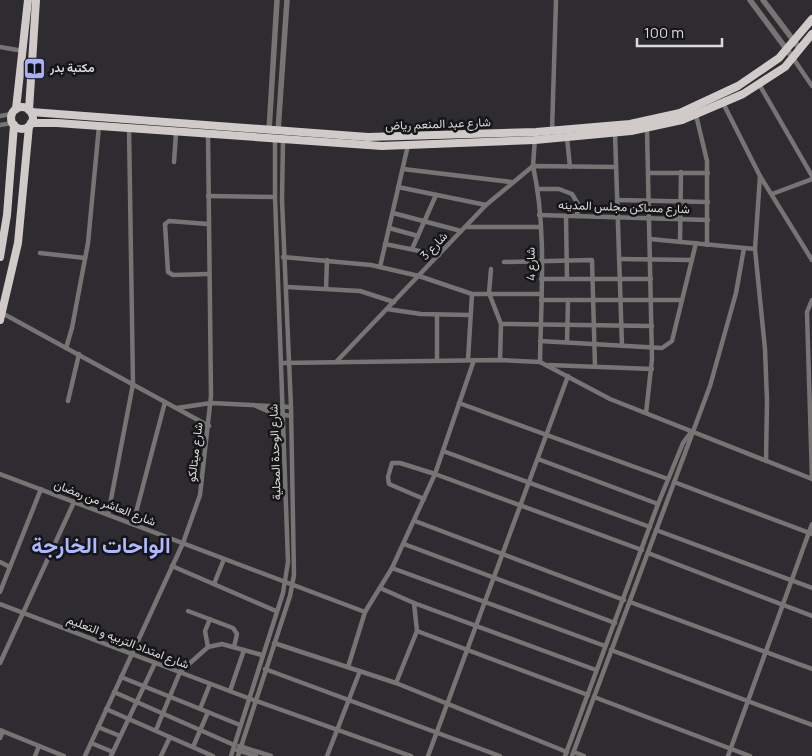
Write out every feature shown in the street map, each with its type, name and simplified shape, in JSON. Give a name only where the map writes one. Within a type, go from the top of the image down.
[{"type":"highway","points":[[28,0],[31,15]]},
{"type":"highway","points":[[1,316],[11,278],[20,229],[30,124],[30,27],[31,15],[36,0]]},
{"type":"highway","name":"شارع عبد المنعم رياض","points":[[30,124],[99,126],[176,133],[209,130],[278,131],[352,136],[536,132],[630,124],[680,113],[738,86],[771,65],[787,50],[812,19]]},
{"type":"highway","points":[[0,256],[6,215],[14,111],[23,51],[30,27]]},
{"type":"highway","name":"شارع عبد المنعم رياض","points":[[30,111],[209,130],[279,140],[351,145],[408,145],[567,138],[647,129],[696,115],[759,84],[785,67],[812,34]]},
{"type":"highway","points":[[14,111],[25,107],[30,111]]},
{"type":"highway","points":[[13,124],[22,128],[30,124]]},
{"type":"highway","points":[[351,145],[352,136]]},
{"type":"street","points":[[269,131],[277,0]]},
{"type":"street","points":[[278,131],[286,0]]},
{"type":"street","points":[[552,130],[556,0]]},
{"type":"street","points":[[750,0],[812,86]]},
{"type":"street","points":[[763,0],[800,49]]},
{"type":"street","points":[[0,47],[23,51]]},
{"type":"street","points":[[759,84],[812,177],[772,194]]},
{"type":"street","points":[[723,103],[760,176],[812,260]]},
{"type":"street","points":[[0,116],[14,111]]},
{"type":"street","points":[[696,115],[705,150],[708,173],[707,244]]},
{"type":"street","points":[[0,125],[13,124]]},
{"type":"street","points":[[66,348],[85,258],[99,126]]},
{"type":"street","points":[[108,515],[133,384],[129,128]]},
{"type":"street","points":[[646,413],[652,369],[647,129]]},
{"type":"street","name":"شارع ميتالكو","points":[[85,756],[172,566],[200,495],[211,403],[208,224],[209,130]]},
{"type":"street","points":[[536,132],[532,166],[570,168],[616,167]]},
{"type":"street","points":[[174,162],[176,133]]},
{"type":"street","points":[[615,133],[622,346]]},
{"type":"street","points":[[567,138],[570,168]]},
{"type":"street","name":"شارع الوحدة المحلية","points":[[231,756],[286,582],[288,551],[275,198],[275,160],[279,140]]},
{"type":"street","name":"شارع الوحدة المحلية","points":[[239,751],[293,584],[292,416],[282,160],[279,140]]},
{"type":"street","points":[[380,267],[408,145]]},
{"type":"street","points":[[275,160],[282,160]]},
{"type":"street","name":"شارع 3","points":[[336,362],[486,205],[532,166]]},
{"type":"street","name":"شارع 4","points":[[532,166],[538,189],[540,227],[540,362]]},
{"type":"street","points":[[403,169],[511,182]]},
{"type":"street","points":[[680,242],[681,172]]},
{"type":"street","points":[[649,173],[708,173]]},
{"type":"street","points":[[760,176],[755,249],[765,357],[766,461]]},
{"type":"street","points":[[398,187],[486,205]]},
{"type":"street","points":[[538,189],[559,189],[572,194],[578,204],[577,216]]},
{"type":"street","points":[[412,249],[436,195]]},
{"type":"street","points":[[208,196],[275,198]]},
{"type":"street","points":[[618,200],[708,202]]},
{"type":"street","points":[[392,213],[461,231]]},
{"type":"street","name":"شارع مساكن مجلس المدينه","points":[[539,215],[708,220]]},
{"type":"street","points":[[566,216],[567,279]]},
{"type":"street","points":[[208,224],[170,221],[165,224],[168,272],[173,275],[209,274]]},
{"type":"street","points":[[465,227],[540,227]]},
{"type":"street","points":[[389,228],[418,236]]},
{"type":"street","points":[[650,239],[755,249]]},
{"type":"street","points":[[385,244],[439,255]]},
{"type":"street","points":[[540,341],[662,348],[670,344],[696,244]]},
{"type":"street","points":[[584,756],[573,754],[710,386],[723,343],[744,248]]},
{"type":"street","points":[[40,253],[85,258]]},
{"type":"street","points":[[277,257],[327,260],[380,267],[419,276],[472,294],[489,293],[568,300],[682,300]]},
{"type":"street","points":[[619,259],[692,260]]},
{"type":"street","points":[[326,289],[327,260]]},
{"type":"street","points":[[504,262],[592,260],[595,366]]},
{"type":"street","points":[[491,269],[489,293],[502,324],[500,360]]},
{"type":"street","points":[[541,279],[651,279]]},
{"type":"street","points":[[287,287],[360,291],[394,302]]},
{"type":"street","points":[[468,360],[469,315],[472,294]]},
{"type":"street","points":[[567,342],[568,300]]},
{"type":"street","points":[[548,364],[610,399],[812,479],[807,312],[812,300]]},
{"type":"street","points":[[387,309],[437,316],[469,315]]},
{"type":"street","points":[[1,316],[79,354],[209,426]]},
{"type":"street","points":[[436,361],[437,316]]},
{"type":"street","points":[[502,324],[652,326]]},
{"type":"street","points":[[68,401],[79,354]]},
{"type":"street","points":[[348,667],[365,612],[392,568],[435,474],[474,360]]},
{"type":"street","points":[[281,363],[500,360],[652,369]]},
{"type":"street","points":[[428,756],[568,376]]},
{"type":"street","points":[[133,524],[165,402]]},
{"type":"street","points":[[177,408],[211,403],[291,407]]},
{"type":"street","points":[[459,403],[668,479]]},
{"type":"street","points":[[256,406],[266,411],[292,416]]},
{"type":"street","points":[[274,643],[396,683],[566,754],[658,504],[683,443],[692,431]]},
{"type":"street","points":[[443,451],[530,481],[650,527]]},
{"type":"street","points":[[538,459],[658,504]]},
{"type":"street","points":[[424,499],[389,484],[390,466],[394,462],[435,474],[642,550]]},
{"type":"street","name":"شارع العاشر من رمضان","points":[[0,474],[365,612]]},
{"type":"street","points":[[674,482],[810,533]]},
{"type":"street","points":[[0,592],[41,489]]},
{"type":"street","points":[[0,663],[74,502]]},
{"type":"street","points":[[415,521],[624,600]]},
{"type":"street","points":[[728,756],[812,524]]},
{"type":"street","points":[[656,530],[812,588]]},
{"type":"street","points":[[404,544],[614,623]]},
{"type":"street","points":[[648,553],[812,616]]},
{"type":"street","points":[[214,584],[224,559]]},
{"type":"street","points":[[0,562],[10,566]]},
{"type":"street","points":[[172,566],[276,611]]},
{"type":"street","points":[[392,568],[605,646]]},
{"type":"street","points":[[635,569],[641,572]]},
{"type":"street","points":[[380,588],[414,603],[596,670]]},
{"type":"street","points":[[630,602],[812,669]]},
{"type":"street","points":[[396,683],[417,631],[414,603]]},
{"type":"street","name":"شارع امتداد التربيه و التعليم","points":[[0,604],[210,684],[412,756]]},
{"type":"street","points":[[188,611],[235,630],[237,637],[234,647]]},
{"type":"street","points":[[208,647],[205,631],[210,619]]},
{"type":"street","points":[[417,631],[588,694]]},
{"type":"street","points":[[156,730],[180,672],[208,647],[217,643],[262,655]]},
{"type":"street","points":[[230,691],[244,650]]},
{"type":"street","points":[[611,650],[812,725]]},
{"type":"street","points":[[91,743],[112,754],[155,663]]},
{"type":"street","points":[[265,668],[500,756]]},
{"type":"street","points":[[327,756],[360,671]]},
{"type":"street","points":[[122,677],[240,725]]},
{"type":"street","points":[[200,709],[210,684]]},
{"type":"street","points":[[114,692],[234,746],[239,751],[256,756]]},
{"type":"street","points":[[594,697],[750,756]]},
{"type":"street","points":[[106,709],[156,730],[204,754],[213,756]]},
{"type":"street","points":[[193,747],[208,712]]},
{"type":"street","points":[[579,718],[585,720]]},
{"type":"street","points":[[98,727],[120,736]]},
{"type":"street","points":[[0,738],[2,730],[64,756]]},
{"type":"street","points":[[161,756],[170,737]]},
{"type":"street","points":[[35,756],[39,746]]},
{"type":"street","points":[[239,751],[272,756]]},
{"type":"place","name":"مكتبة بدر","points":[[34,68]]},
{"type":"district","name":"الواحات الخارجة","points":[[101,545]]}]
